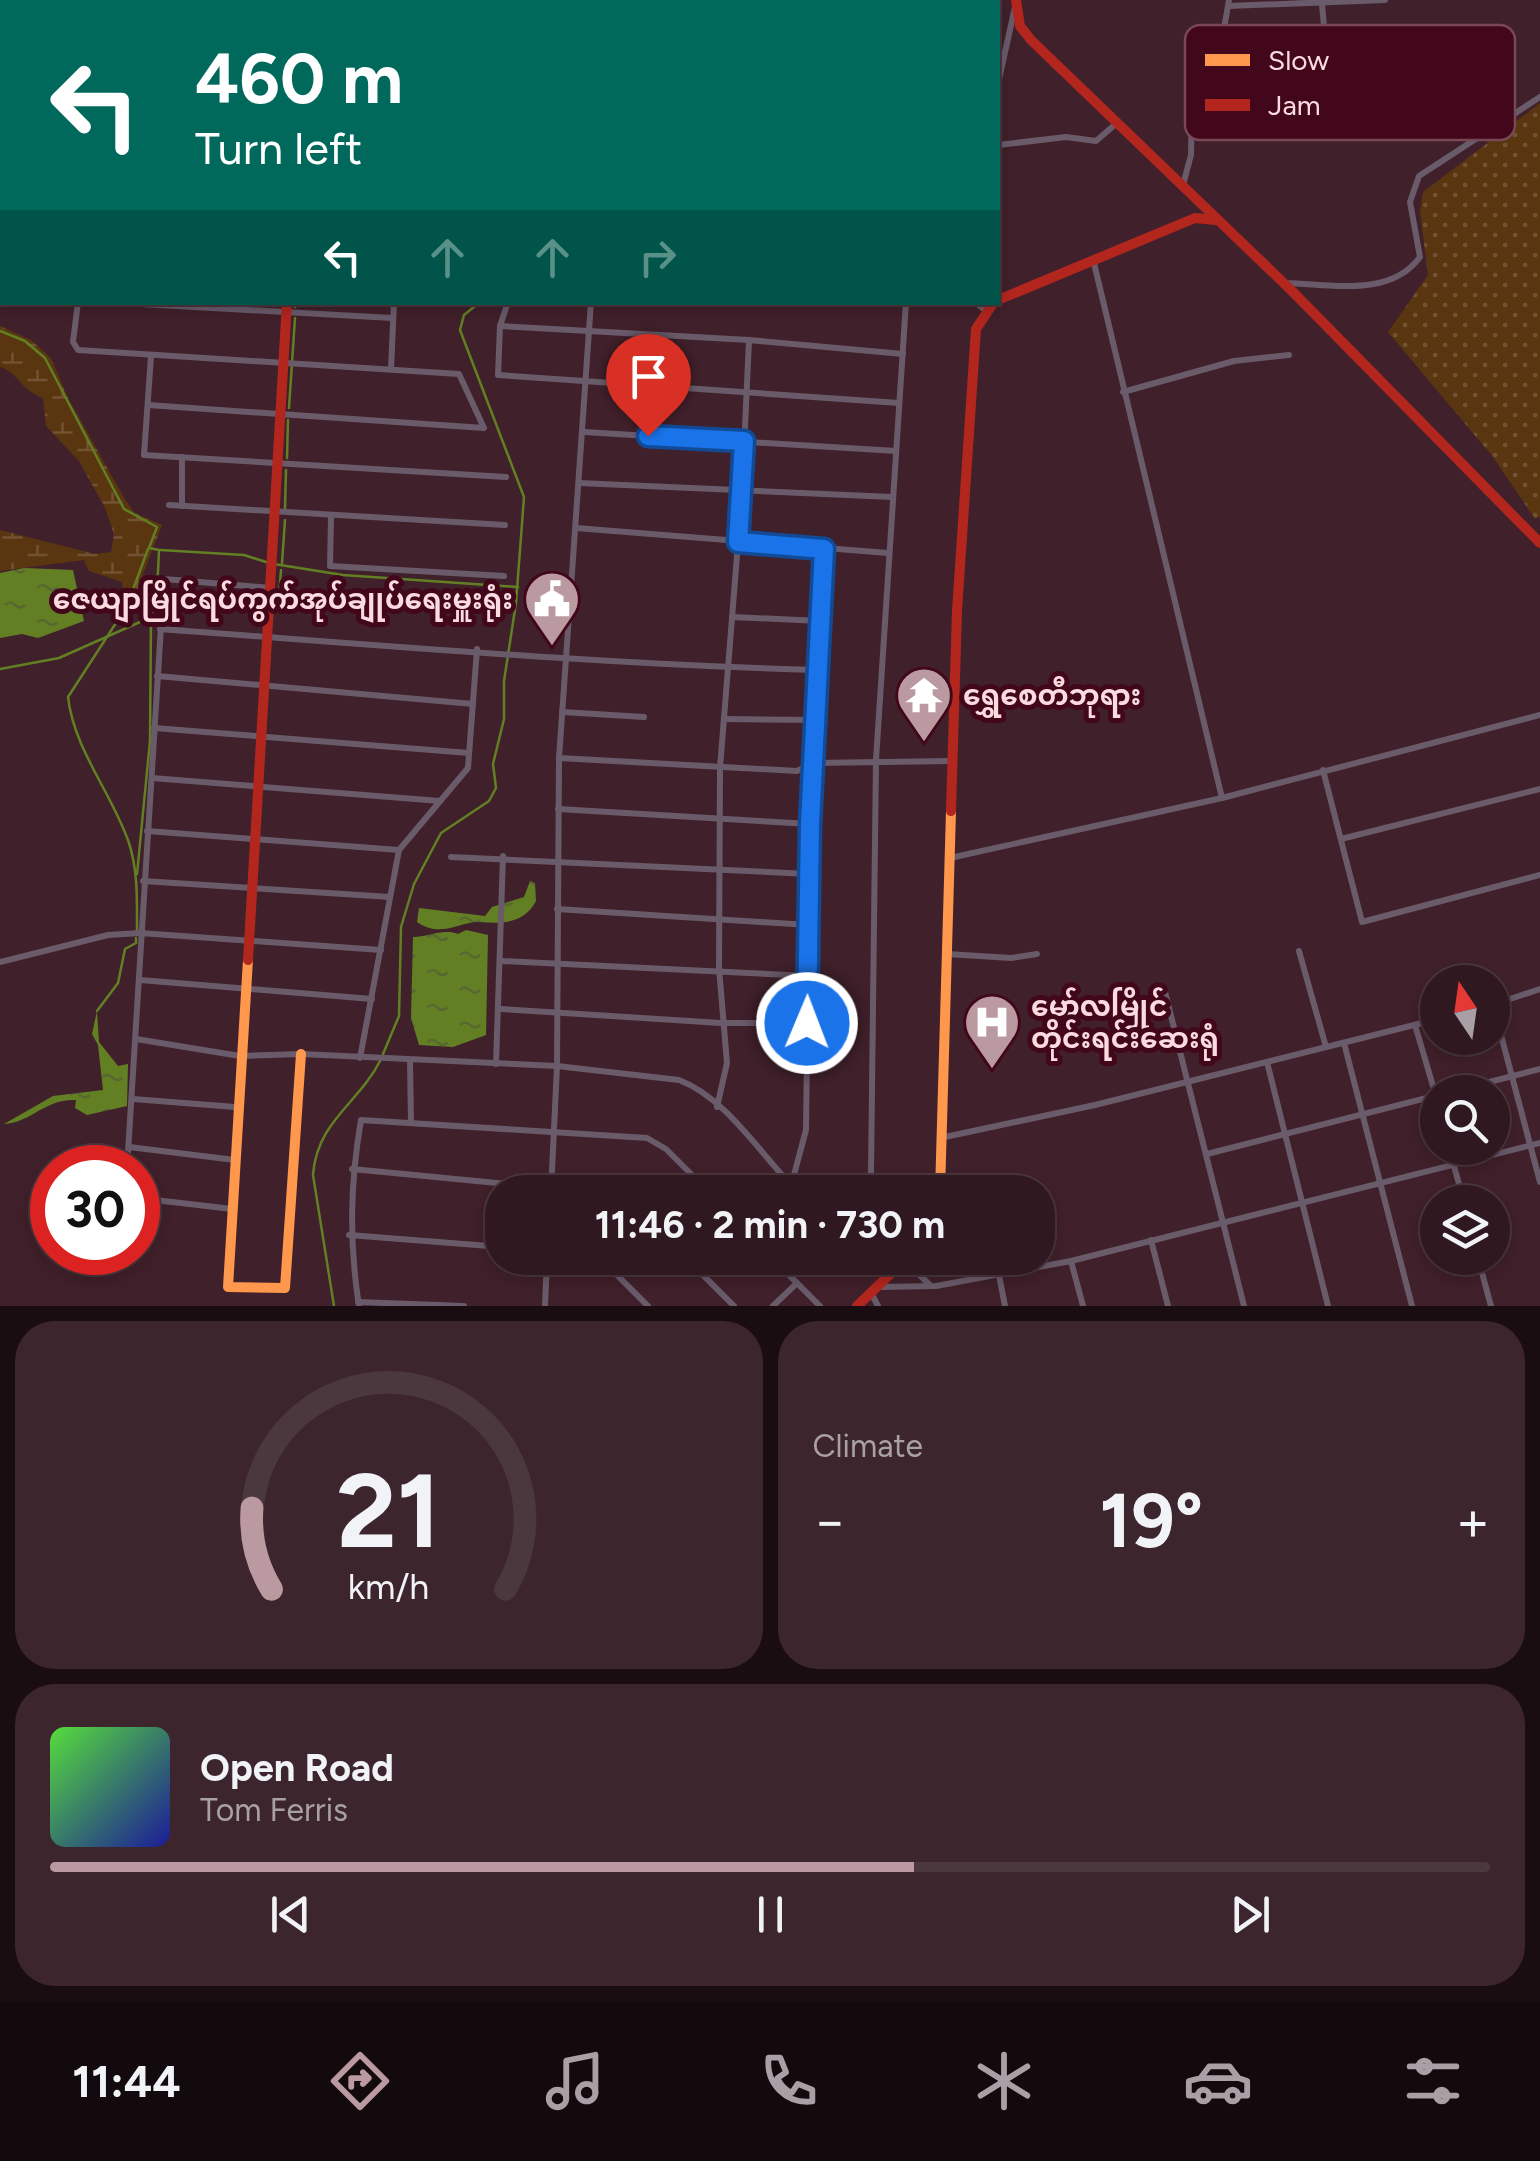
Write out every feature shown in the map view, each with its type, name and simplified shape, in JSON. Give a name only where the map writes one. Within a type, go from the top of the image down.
[{"type":"main road","points":[[1016,2],[1020,26],[1031,40],[1283,282],[1540,543]]},
{"type":"main road","points":[[1000,300],[1195,218],[1218,220]]},
{"type":"main road","points":[[942,1175],[952,762],[976,330],[989,305]]},
{"type":"main road","points":[[287,307],[228,1287],[285,1288],[301,1054]]},
{"type":"main road","points":[[857,1306],[890,1275]]},
{"type":"street","points":[[1229,3],[1386,0]]},
{"type":"street","points":[[1000,75],[1016,2]]},
{"type":"street","points":[[1322,4],[1324,25]]},
{"type":"street","points":[[1515,113],[1540,97]]},
{"type":"street","points":[[1000,145],[1066,137],[1096,141],[1118,122]]},
{"type":"street","points":[[1183,184],[1191,140]]},
{"type":"street","points":[[1283,282],[1383,284],[1407,275],[1420,257],[1410,202],[1420,176],[1475,140]]},
{"type":"street","points":[[1093,259],[1190,650],[1222,798]]},
{"type":"street","points":[[78,305],[74,342],[78,350],[459,374],[484,428],[148,405]]},
{"type":"street","points":[[214,305],[287,307],[392,318]]},
{"type":"street","points":[[390,368],[394,305]]},
{"type":"street","points":[[507,305],[500,326],[498,376],[899,403]]},
{"type":"street","points":[[552,1175],[557,1066],[559,758],[591,305]]},
{"type":"street","points":[[871,1175],[876,760],[906,305]]},
{"type":"street","points":[[500,326],[749,340],[903,354]]},
{"type":"street","points":[[717,1107],[727,1063],[719,968],[720,768],[742,493],[749,340]]},
{"type":"street","points":[[1123,392],[1234,360],[1289,355]]},
{"type":"street","points":[[151,356],[144,455],[506,477]]},
{"type":"street","points":[[584,432],[896,451]]},
{"type":"street","points":[[182,457],[182,506]]},
{"type":"street","points":[[579,482],[742,493],[892,497]]},
{"type":"street","points":[[168,506],[505,525]]},
{"type":"street","points":[[331,518],[330,566],[504,576]]},
{"type":"street","points":[[576,528],[888,553]]},
{"type":"street","points":[[795,1175],[804,1151],[810,824],[824,549]]},
{"type":"street","points":[[129,1145],[164,579],[271,588]]},
{"type":"street","points":[[732,617],[820,621]]},
{"type":"street","points":[[160,630],[476,649],[565,660],[818,670]]},
{"type":"street","points":[[360,1058],[399,850],[468,768],[476,649]]},
{"type":"street","points":[[157,676],[473,704]]},
{"type":"street","points":[[562,712],[644,717]]},
{"type":"street","points":[[950,858],[1222,798],[1540,715]]},
{"type":"street","points":[[724,719],[816,720]]},
{"type":"street","points":[[154,728],[469,753]]},
{"type":"street","points":[[559,758],[797,771],[813,763],[952,762]]},
{"type":"street","points":[[1323,770],[1362,922],[1540,875]]},
{"type":"street","points":[[152,778],[440,801]]},
{"type":"street","points":[[1341,839],[1540,789]]},
{"type":"street","points":[[558,810],[810,824]]},
{"type":"street","points":[[147,831],[399,850]]},
{"type":"street","points":[[451,857],[503,856],[809,874]]},
{"type":"street","points":[[496,1064],[501,1009],[503,856]]},
{"type":"street","points":[[143,882],[390,897]]},
{"type":"street","points":[[557,909],[808,924]]},
{"type":"street","points":[[0,962],[108,936],[140,933],[380,950]]},
{"type":"street","points":[[1300,952],[1326,1047]]},
{"type":"street","points":[[946,954],[1010,958],[1037,954]]},
{"type":"street","points":[[501,961],[558,960],[808,976]]},
{"type":"street","points":[[140,980],[372,999]]},
{"type":"street","points":[[1510,999],[1540,989]]},
{"type":"street","points":[[1165,992],[1244,1306]]},
{"type":"street","points":[[501,1009],[721,1023],[807,1023]]},
{"type":"street","points":[[945,1137],[1095,1105],[1420,1024]]},
{"type":"street","points":[[1415,1025],[1430,1075]]},
{"type":"street","points":[[136,1039],[240,1056],[301,1054],[557,1066],[679,1080],[695,1086],[781,1175]]},
{"type":"street","points":[[1344,1042],[1412,1306]]},
{"type":"street","points":[[1507,1055],[1536,1144],[1540,1182]]},
{"type":"street","points":[[410,1060],[411,1123]]},
{"type":"street","points":[[1267,1062],[1328,1306]]},
{"type":"street","points":[[1510,1077],[1540,1069]]},
{"type":"street","points":[[1206,1154],[1420,1097]]},
{"type":"street","points":[[133,1099],[236,1107]]},
{"type":"street","points":[[464,1306],[358,1304],[349,1235],[352,1170],[361,1120],[647,1138],[666,1149],[692,1175]]},
{"type":"street","points":[[1510,1150],[1536,1144]]},
{"type":"street","points":[[160,1151],[235,1160]]},
{"type":"street","points":[[1055,1264],[1450,1165]]},
{"type":"street","points":[[352,1170],[485,1184]]},
{"type":"street","points":[[160,1201],[232,1210]]},
{"type":"street","points":[[349,1235],[485,1246]]},
{"type":"street","points":[[1151,1240],[1168,1306]]},
{"type":"street","points":[[1071,1261],[1083,1306]]},
{"type":"street","points":[[545,1306],[546,1275]]},
{"type":"street","points":[[617,1275],[648,1306]]},
{"type":"street","points":[[703,1275],[734,1306]]},
{"type":"street","points":[[788,1275],[820,1306]]},
{"type":"street","points":[[873,1275],[879,1286],[878,1306]]},
{"type":"street","points":[[921,1275],[931,1286]]},
{"type":"street","points":[[879,1286],[931,1286],[1000,1275],[1005,1306]]},
{"type":"street","points":[[1482,1275],[1490,1306]]},
{"type":"street","points":[[773,1306],[797,1284]]},
{"type":"green space","points":[[1540,103],[1540,517],[1535,519],[1493,457],[1388,332],[1428,275],[1420,211],[1423,192],[1491,140],[1515,140],[1515,122]]},
{"type":"green space","points":[[0,326],[31,340],[51,358],[68,398],[126,501],[135,513],[162,525],[132,603],[123,598],[122,582],[89,571],[84,560],[0,571],[0,530],[95,554],[111,552],[114,534],[105,508],[79,461],[46,426],[43,398],[0,367]]},
{"type":"water","points":[[24,568],[73,570],[84,621],[38,638],[22,634],[0,638],[0,573]]},
{"type":"water","points":[[530,881],[535,883],[536,901],[518,918],[442,929],[417,922],[419,908],[485,916],[492,907],[524,897]]},
{"type":"water","points":[[466,930],[488,935],[486,1035],[453,1047],[419,1045],[411,1018],[413,937]]},
{"type":"water","points":[[97,1011],[99,1042],[118,1066],[128,1064],[127,1106],[87,1115],[75,1108],[76,1100],[65,1100],[4,1124],[53,1096],[103,1090],[98,1045],[92,1034]]},
{"type":"waterway","points":[[383,1054],[399,1016],[401,927],[414,884],[441,833],[489,801],[496,788],[493,764],[504,719],[504,681],[516,603],[524,497],[460,330],[464,315],[476,305]]},
{"type":"waterway","points":[[289,408],[295,318]]},
{"type":"waterway","points":[[0,331],[25,341],[45,358],[124,509],[157,527],[149,548],[159,550],[157,594],[151,618],[150,741],[137,874]]},
{"type":"waterway","points":[[287,458],[288,420]]},
{"type":"waterway","points":[[285,508],[286,470]]},
{"type":"waterway","points":[[282,563],[285,520]]},
{"type":"waterway","points":[[137,930],[135,875],[129,843],[85,753],[68,697],[127,606],[148,549]]},
{"type":"waterway","points":[[160,550],[244,555],[266,562]]},
{"type":"waterway","points":[[274,564],[343,575],[518,587]]},
{"type":"waterway","points":[[279,595],[281,570]]},
{"type":"waterway","points":[[0,669],[59,658],[149,618]]},
{"type":"waterway","points":[[97,1011],[118,983],[125,949],[136,943],[136,938]]},
{"type":"waterway","points":[[334,1306],[313,1175],[316,1156],[330,1126],[380,1061]]},
{"type":"traffic: slow","points":[[940,1175],[951,811]]},
{"type":"traffic: slow","points":[[248,960],[228,1287],[285,1288],[301,1054]]},
{"type":"traffic: jam","points":[[1016,0],[1020,26],[1031,40],[1292,291],[1540,543]]},
{"type":"traffic: jam","points":[[1000,299],[1195,218],[1215,220]]},
{"type":"traffic: jam","points":[[248,960],[287,305]]},
{"type":"traffic: jam","points":[[951,811],[957,611],[976,329],[992,305]]},
{"type":"traffic: jam","points":[[857,1306],[889,1275]]},
{"type":"place","name":"ဇေယျာမြိုင်ရပ်ကွက်အုပ်ချုပ်ရေးမှူးရုံး","points":[[552,648]]},
{"type":"place","name":"ရွှေစေတီဘုရား","points":[[924,744]]},
{"type":"place","name":"မော်လမြိုင် တိုင်းရင်းဆေးရုံ","points":[[992,1071]]},
{"type":"route","points":[[648,436],[744,441],[738,542],[824,549],[810,824],[807,1023]]}]
